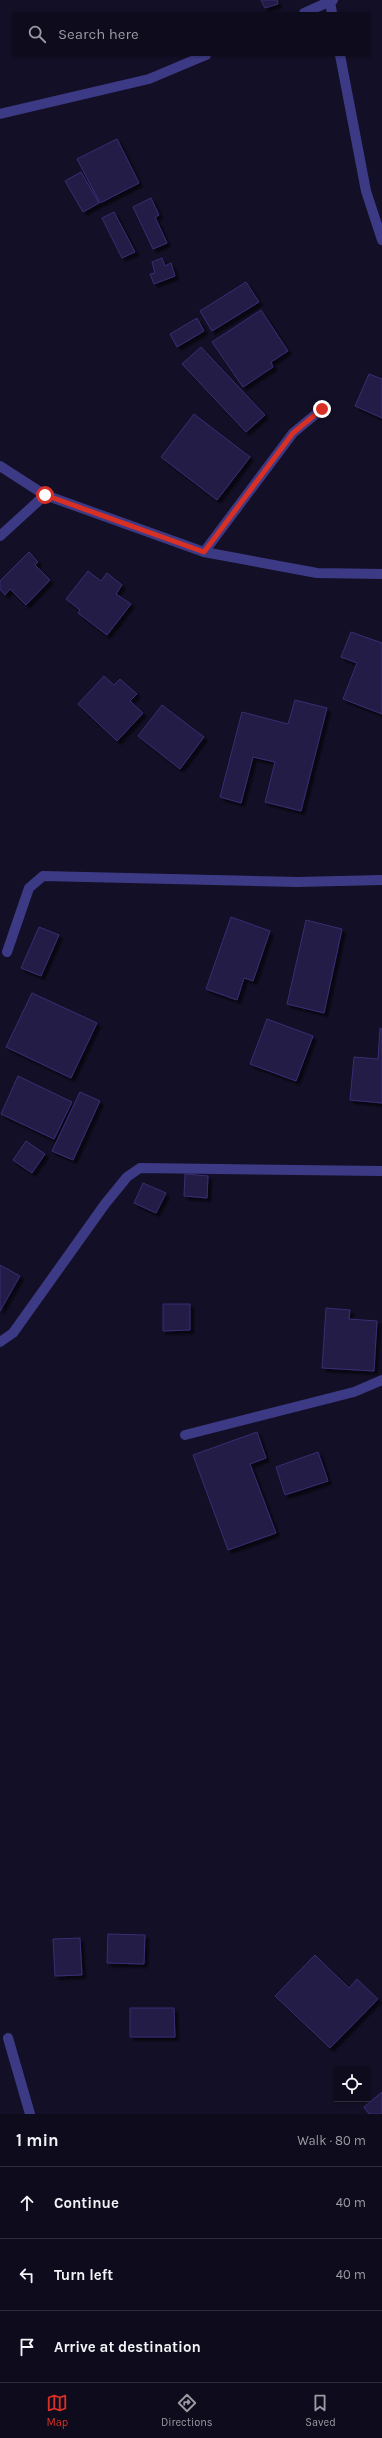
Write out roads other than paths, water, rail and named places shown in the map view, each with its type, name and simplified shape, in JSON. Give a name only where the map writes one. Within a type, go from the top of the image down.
[{"type":"street","points":[[306,12],[332,1],[332,12]]},
{"type":"street","points":[[0,114],[149,80],[204,56]]},
{"type":"street","points":[[340,56],[366,191],[382,240]]},
{"type":"street","points":[[204,552],[293,433],[322,409]]},
{"type":"street","points":[[0,466],[45,495],[204,552],[317,573],[382,574]]},
{"type":"street","points":[[0,536],[45,495]]},
{"type":"street","points":[[7,952],[29,888],[43,876],[297,882],[382,880]]},
{"type":"street","points":[[0,1342],[13,1334],[105,1204],[127,1177],[140,1168],[382,1171]]},
{"type":"street","points":[[185,1435],[354,1392],[382,1380]]},
{"type":"street","points":[[8,2038],[30,2114]]}]
